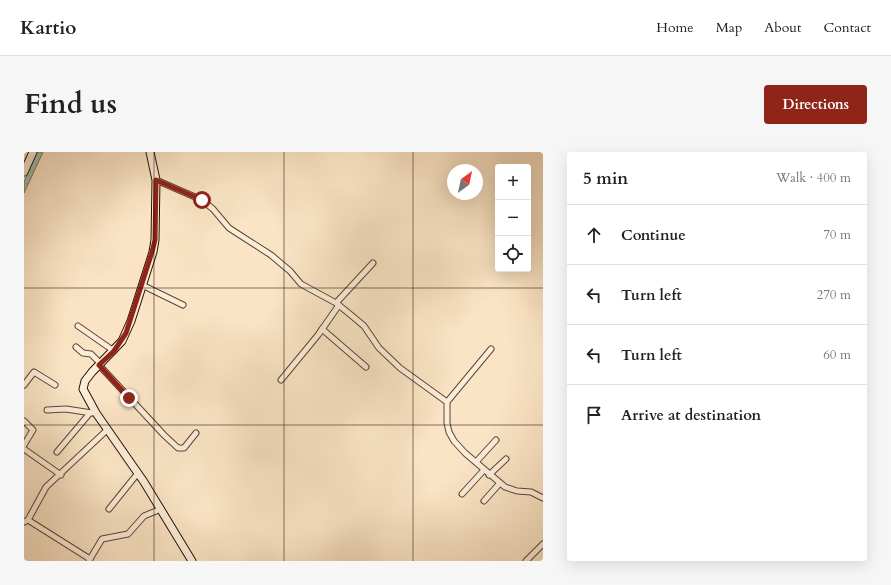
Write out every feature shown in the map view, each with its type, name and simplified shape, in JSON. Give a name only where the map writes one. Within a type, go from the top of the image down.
[{"type":"street","points":[[24,172],[32,152]]},
{"type":"street","points":[[150,152],[156,180],[154,246],[126,333],[114,351],[85,381],[83,389],[93,413],[108,430],[138,473],[192,561]]},
{"type":"street","points":[[156,180],[202,200],[213,209],[229,228],[271,255],[290,271],[301,284],[338,304],[364,326],[379,348],[400,368],[447,402]]},
{"type":"street","points":[[281,380],[322,329],[338,304],[373,263]]},
{"type":"street","points":[[142,285],[183,305]]},
{"type":"street","points":[[78,326],[114,351]]},
{"type":"street","points":[[322,329],[366,367]]},
{"type":"street","points":[[76,347],[83,353],[90,353],[164,435],[178,448],[182,449],[196,433]]},
{"type":"street","points":[[491,349],[447,402],[447,423],[450,437],[484,470],[509,489],[531,492],[543,498]]},
{"type":"street","points":[[24,385],[34,372],[55,385]]},
{"type":"street","points":[[47,410],[66,409],[93,413]]},
{"type":"street","points":[[58,452],[93,413]]},
{"type":"street","points":[[24,421],[33,430],[24,445]]},
{"type":"street","points":[[108,430],[42,492],[26,521],[90,560],[102,539],[128,534],[144,516],[161,509]]},
{"type":"street","points":[[476,462],[496,440]]},
{"type":"street","points":[[24,449],[61,475]]},
{"type":"street","points":[[489,474],[506,459]]},
{"type":"street","points":[[462,494],[484,470]]},
{"type":"street","points":[[109,509],[138,473]]},
{"type":"street","points":[[484,501],[500,483]]},
{"type":"street","points":[[526,561],[543,544]]},
{"type":"water","points":[[37,152],[43,152],[24,193],[24,182]]},
{"type":"route","points":[[129,398],[99,365],[122,341],[131,321],[154,246],[154,194],[156,180],[185,194],[202,200]]}]
